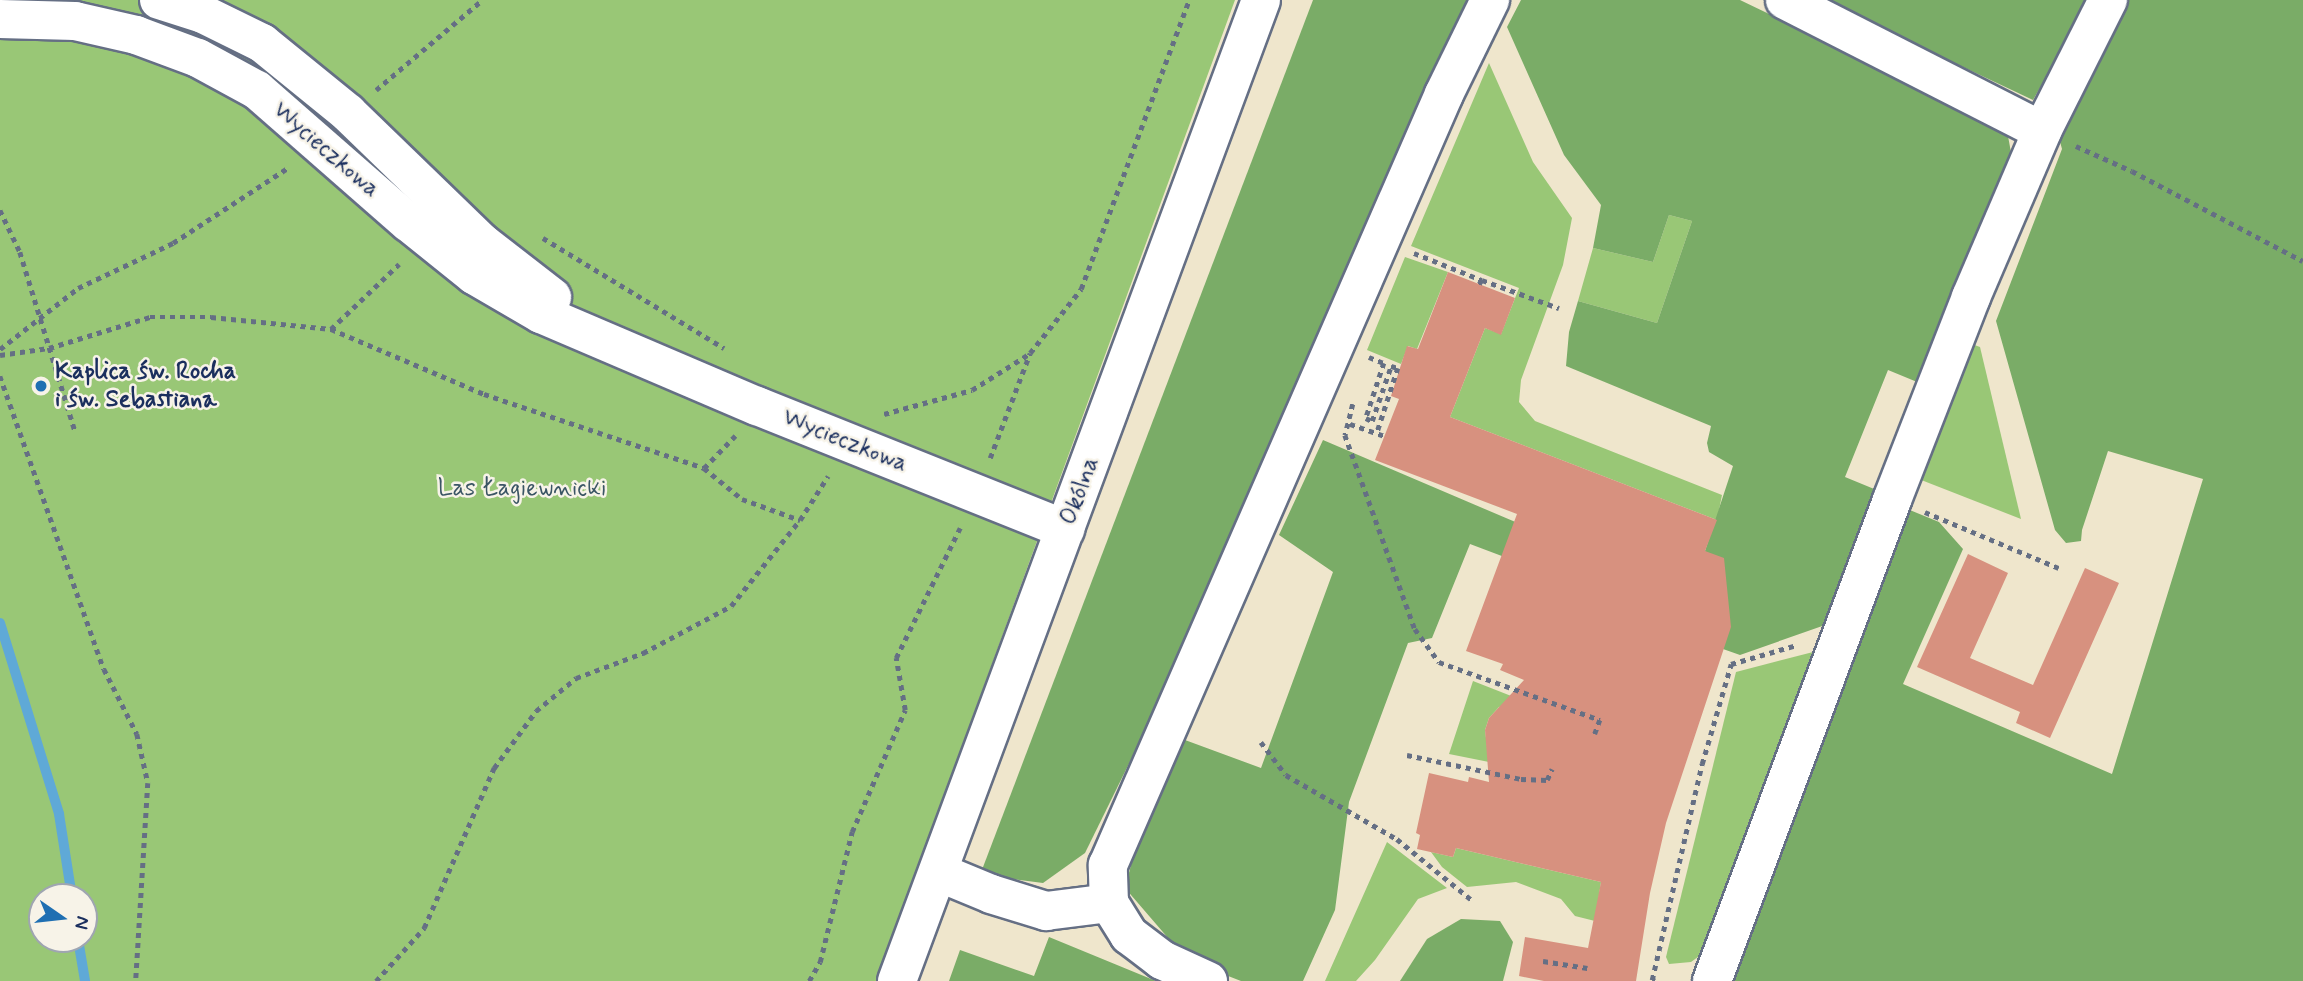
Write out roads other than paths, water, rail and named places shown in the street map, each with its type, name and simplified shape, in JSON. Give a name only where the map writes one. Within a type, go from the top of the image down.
[{"type":"street","name":"Wycieczkowa","points":[[159,0],[203,14],[262,43],[348,113],[481,242],[534,285],[626,348]]},
{"type":"street","name":"Okólna","points":[[897,981],[1261,0]]},
{"type":"street","points":[[1208,981],[1162,960],[1129,935],[1109,903],[1108,865],[1444,94],[1490,0]]},
{"type":"street","points":[[1785,0],[2042,131]]},
{"type":"street","points":[[1712,981],[1971,298],[2042,131],[2108,0]]},
{"type":"street","name":"Wycieczkowa","points":[[0,19],[75,21],[136,35],[198,58],[257,90],[408,222],[474,275],[541,314],[696,380],[1065,529]]},
{"type":"street","points":[[938,872],[991,894],[1046,911],[1109,903]]},
{"type":"waterway","points":[[0,623],[59,814],[70,883]]},
{"type":"waterway","points":[[80,953],[85,981]]},
{"type":"place","name":"Kaplica św. Rocha i św. Sebastiana","points":[[41,386]]},
{"type":"park label","name":"Las Łagiewnicki","points":[[522,489]]}]
